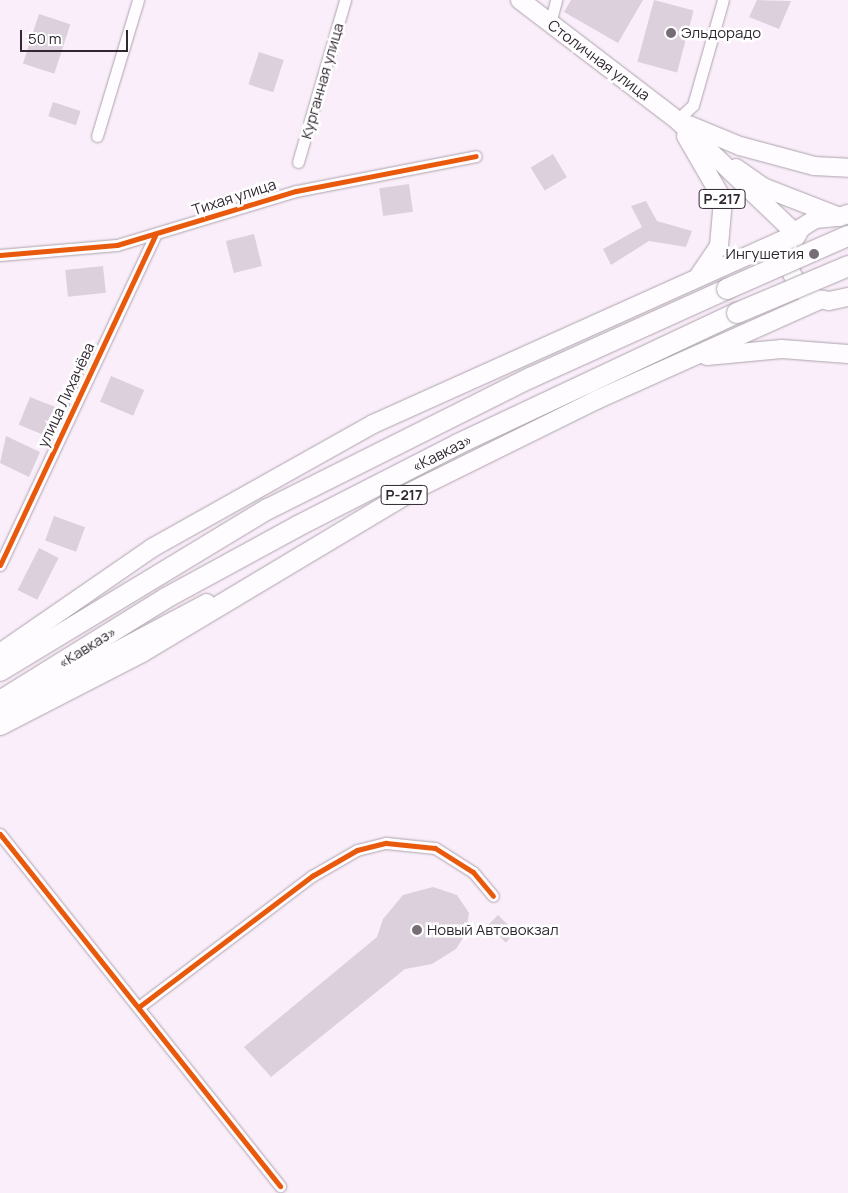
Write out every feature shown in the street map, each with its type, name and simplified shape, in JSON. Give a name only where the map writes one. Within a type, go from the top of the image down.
[{"type":"highway","name":"«Кавказ»","points":[[0,671],[268,509],[530,378],[848,236]]},
{"type":"highway","name":"«Кавказ»","points":[[0,702],[166,598],[296,527],[458,444],[737,313],[848,266]]},
{"type":"highway","points":[[0,725],[142,652],[404,495]]},
{"type":"main road","name":"Столичная улица","points":[[520,0],[677,120]]},
{"type":"main road","points":[[677,120],[698,139]]},
{"type":"main road","points":[[677,120],[740,146],[814,166],[848,168]]},
{"type":"main road","name":"Р-217","points":[[677,120],[722,200],[719,246],[710,265],[696,280]]},
{"type":"main road","name":"Р-217","points":[[698,139],[765,188],[845,217]]},
{"type":"main road","name":"Р-217","points":[[0,653],[152,548],[374,424],[796,234],[698,139]]},
{"type":"main road","points":[[845,217],[815,219],[796,234],[788,249],[790,274],[805,294],[820,300],[847,299]]},
{"type":"main road","name":"Р-217","points":[[0,713],[404,495],[687,359],[820,300]]},
{"type":"main road","name":"Р-217","points":[[687,359],[782,349],[848,354]]},
{"type":"street","points":[[97,136],[138,0]]},
{"type":"street","name":"Курганная улица","points":[[298,162],[345,0]]},
{"type":"street","points":[[550,23],[556,0]]},
{"type":"street","points":[[677,120],[693,105],[723,0]]},
{"type":"street","name":"Тихая улица","points":[[0,256],[117,245],[155,236],[296,191],[476,156]]},
{"type":"street","name":"улица Лихачёва","points":[[0,565],[155,236]]},
{"type":"street","points":[[0,834],[140,1006],[280,1186]]},
{"type":"street","points":[[140,1006],[312,876],[357,850],[386,843],[435,848],[473,872],[492,896]]},
{"type":"building","points":[[571,0],[643,0],[618,43],[564,12]]},
{"type":"building","points":[[654,0],[694,11],[677,72],[637,62]]},
{"type":"building","points":[[757,0],[791,1],[779,29],[749,17]]},
{"type":"building","points":[[39,14],[70,24],[54,74],[23,63]]},
{"type":"building","points":[[259,52],[284,60],[273,92],[248,84]]},
{"type":"building","points":[[53,102],[81,111],[76,125],[48,116]]},
{"type":"building","points":[[553,154],[567,177],[545,191],[531,167]]},
{"type":"building","points":[[409,184],[413,212],[383,216],[379,188]]},
{"type":"building","points":[[646,201],[657,221],[692,231],[686,247],[649,241],[611,265],[603,249],[642,227],[631,206]]},
{"type":"building","points":[[254,234],[262,266],[234,273],[226,241]]},
{"type":"building","points":[[103,266],[106,293],[68,297],[65,270]]},
{"type":"building","points":[[111,376],[144,390],[133,416],[100,402]]},
{"type":"building","points":[[30,397],[57,408],[46,436],[19,425]]},
{"type":"building","points":[[6,436],[40,452],[29,477],[0,463]]},
{"type":"building","points":[[54,516],[85,527],[76,552],[45,540]]},
{"type":"building","points":[[39,548],[59,558],[37,600],[18,590]]},
{"type":"building","points":[[433,887],[457,895],[469,913],[466,933],[456,949],[432,964],[405,969],[271,1077],[244,1047],[377,937],[383,919],[403,895]]},
{"type":"building","points":[[498,915],[516,933],[506,943],[488,925]]},
{"type":"cycle path","points":[[0,255],[117,245],[296,191],[476,156]]},
{"type":"cycle path","points":[[0,565],[155,236]]},
{"type":"cycle path","points":[[0,834],[280,1186]]},
{"type":"cycle path","points":[[140,1006],[312,876],[357,850],[386,843],[435,848],[473,872],[493,896]]},
{"type":"place","name":"Эльдорадо","points":[[671,33]]},
{"type":"place","name":"Ингушетия","points":[[814,254]]},
{"type":"place","name":"Новый Автовокзал","points":[[417,930]]}]
